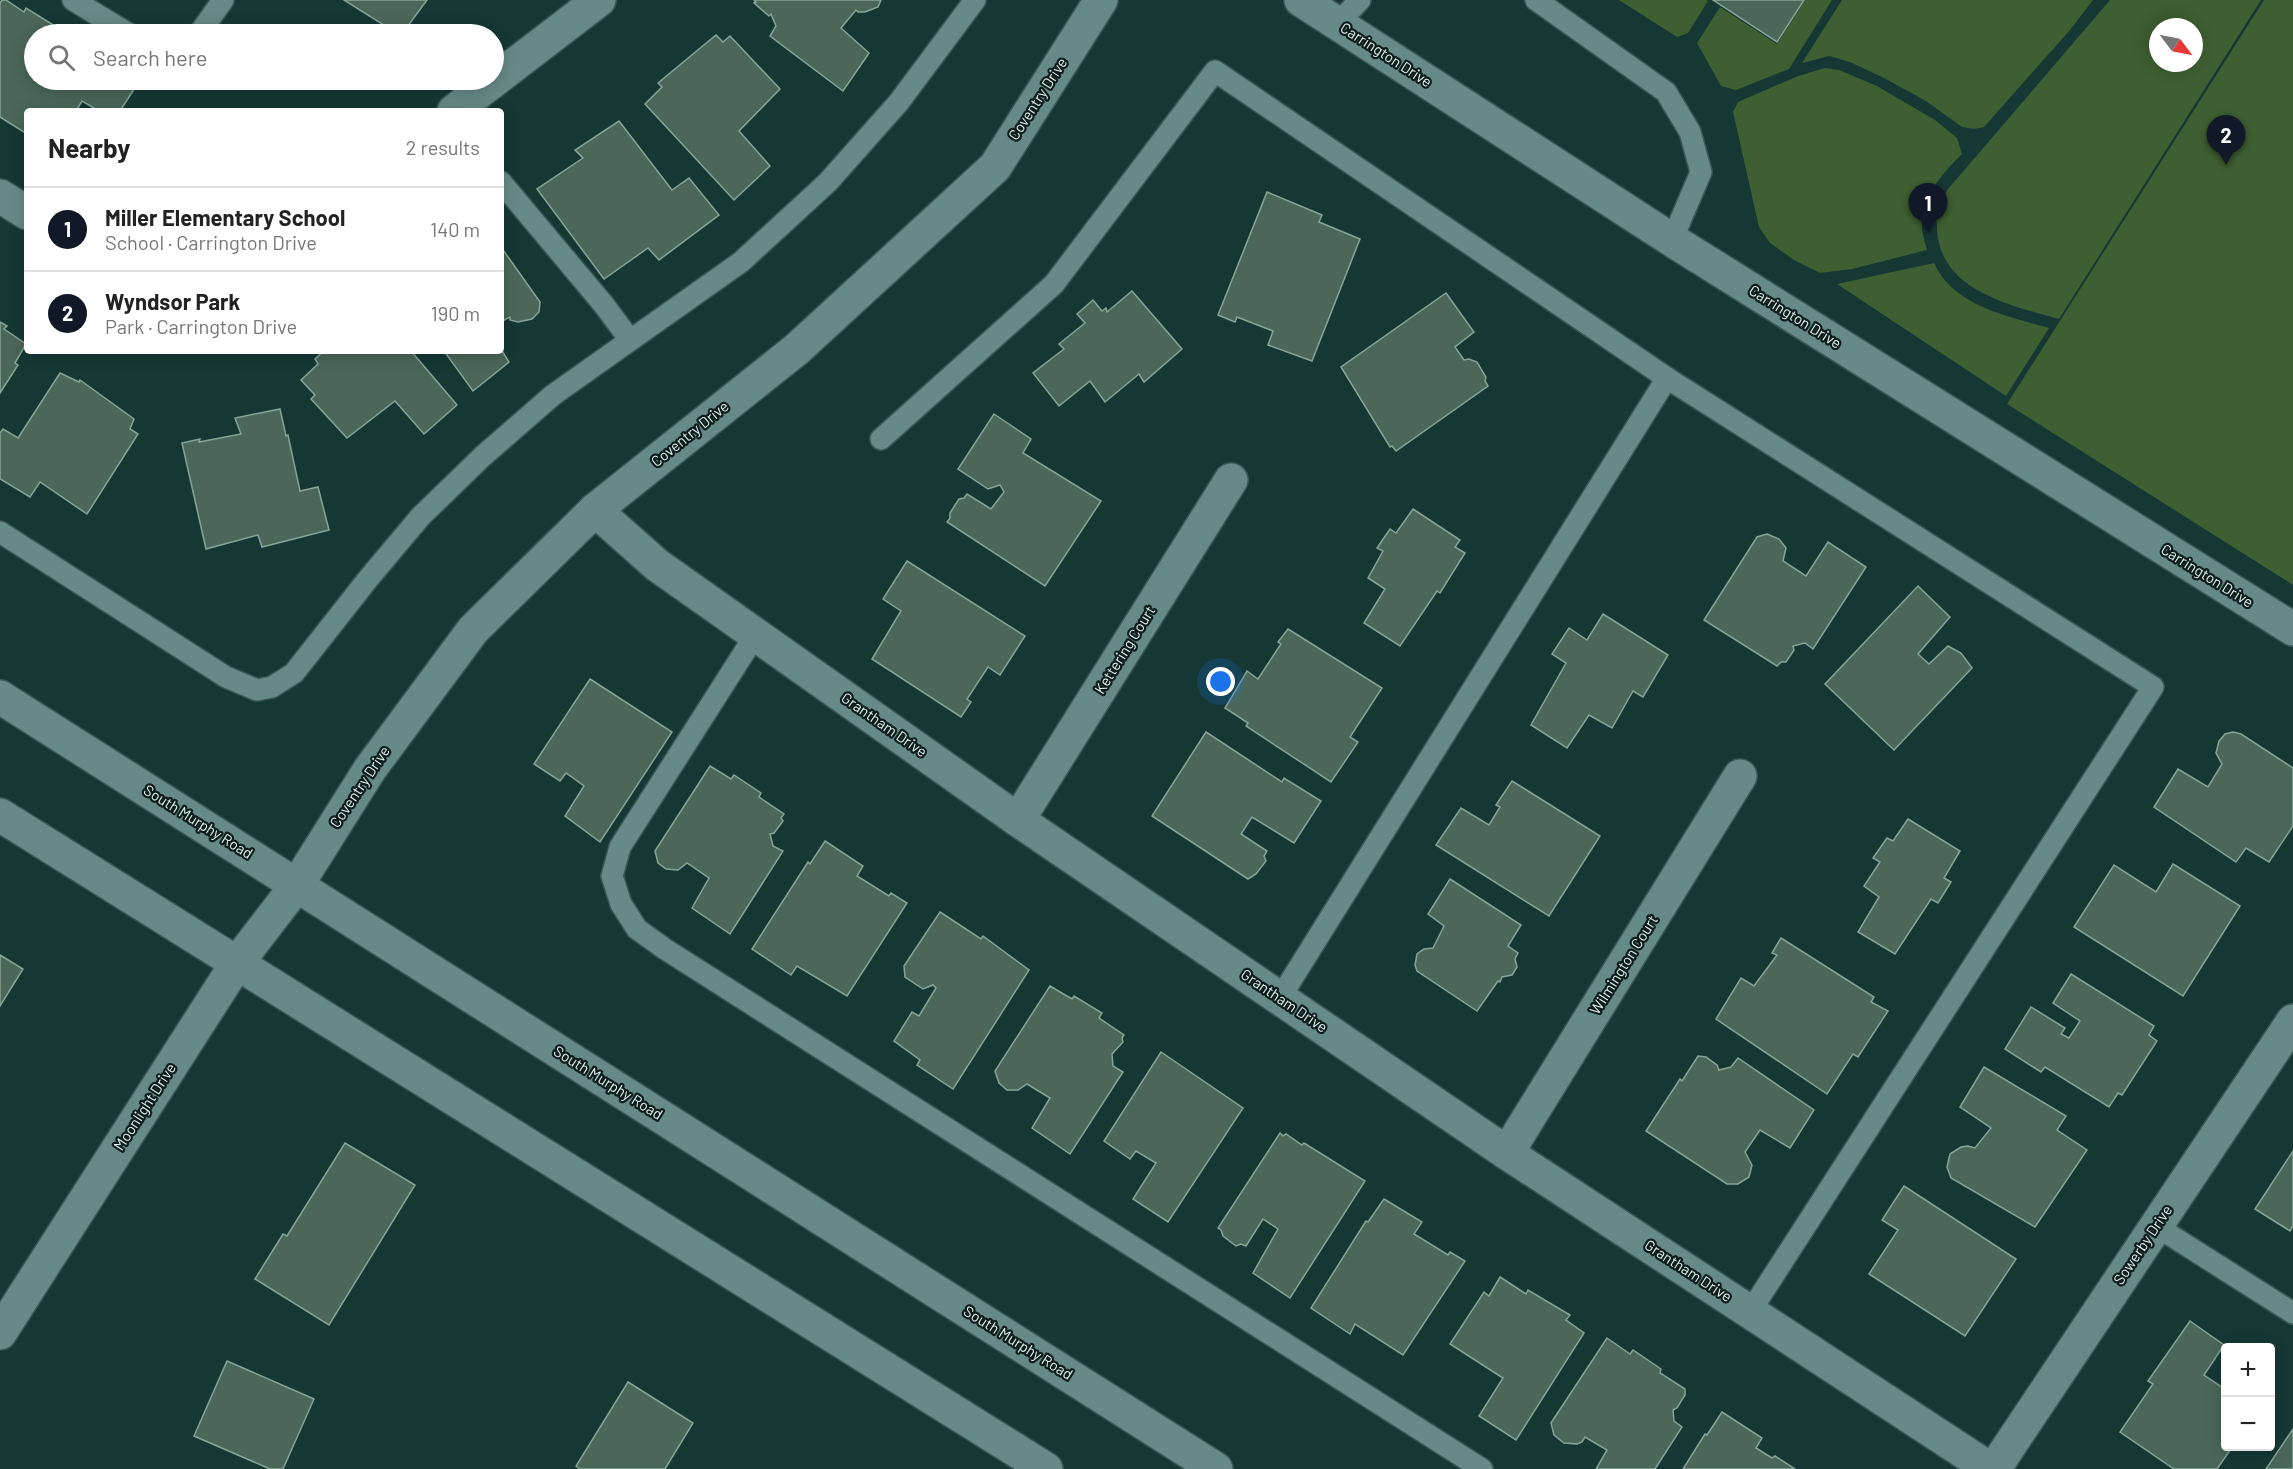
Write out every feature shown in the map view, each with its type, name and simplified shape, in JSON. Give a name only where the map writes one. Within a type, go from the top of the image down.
[{"type":"street","points":[[504,73],[599,0]]},
{"type":"street","name":"Coventry Drive","points":[[297,885],[370,769],[472,630],[595,510],[797,349],[995,167],[1101,0]]},
{"type":"street","name":"Carrington Drive","points":[[1301,0],[1672,240],[2293,629]]},
{"type":"street","points":[[459,108],[482,90]]},
{"type":"street","points":[[0,196],[24,211]]},
{"type":"street","name":"Kettering Court","points":[[1018,820],[1231,480]]},
{"type":"street","name":"Grantham Drive","points":[[595,510],[657,565],[1018,820],[1507,1153],[1992,1469]]},
{"type":"street","name":"South Murphy Road","points":[[0,696],[1216,1469]]},
{"type":"street","name":"Wilmington Court","points":[[1507,1153],[1740,776]]},
{"type":"street","points":[[0,815],[1046,1469]]},
{"type":"street","name":"Moonlight Drive","points":[[0,1333],[237,963],[297,885]]},
{"type":"street","name":"Sowerby Drive","points":[[1992,1469],[2293,1021]]},
{"type":"lane","points":[[73,0],[113,24]]},
{"type":"lane","points":[[206,24],[223,0]]},
{"type":"lane","points":[[0,532],[226,677],[257,690],[272,687],[294,674],[368,579],[421,516],[475,463],[553,395],[741,261],[828,182],[899,102],[975,0]]},
{"type":"lane","points":[[1337,24],[1360,0]]},
{"type":"lane","points":[[1536,0],[1666,92],[1690,132],[1701,172],[1672,240]]},
{"type":"lane","points":[[881,439],[1054,284],[1215,71],[1667,378],[2153,687],[1750,1312]]},
{"type":"lane","points":[[504,186],[604,305],[630,340]]},
{"type":"lane","points":[[1280,998],[1667,378]]},
{"type":"lane","points":[[756,634],[620,847],[612,876],[621,904],[637,929],[664,949],[1005,1167],[1482,1469]]},
{"type":"lane","points":[[2156,1226],[2293,1314]]},
{"type":"green space","points":[[1619,0],[1708,1],[1688,33],[1677,37]]},
{"type":"green space","points":[[1805,0],[1832,0],[1789,69],[1736,90],[1721,86],[1697,43],[1720,7],[1777,44]]},
{"type":"green space","points":[[1842,0],[2093,0],[2070,30],[1984,127],[1974,129],[1962,127],[1926,101],[1850,62],[1829,56],[1802,63]]},
{"type":"green space","points":[[2110,0],[2261,0],[2059,319],[2000,301],[1964,281],[1950,267],[1941,250],[1936,217],[1948,189]]},
{"type":"green space","points":[[2264,0],[2293,0],[2293,585],[2007,404]]},
{"type":"green space","points":[[1825,68],[1839,70],[1877,86],[1935,120],[1957,138],[1962,154],[1935,185],[1923,212],[1922,229],[1927,250],[1852,269],[1820,273],[1794,260],[1770,243],[1759,227],[1733,112],[1738,102],[1798,76]]},
{"type":"green space","points":[[1934,263],[1954,290],[1968,299],[1983,307],[2049,328],[2006,396],[1837,284]]},
{"type":"building","points":[[6,0],[24,12],[26,8],[52,24],[24,24],[24,90],[134,90],[122,108],[94,108],[82,101],[78,108],[24,108],[24,132],[0,117],[0,3]]},
{"type":"building","points":[[344,0],[427,0],[409,24],[382,24]]},
{"type":"building","points":[[754,0],[881,0],[878,7],[865,12],[856,10],[841,28],[869,53],[843,91],[770,36],[776,26],[771,14],[769,16],[754,3],[756,2]]},
{"type":"building","points":[[1713,0],[1804,0],[1777,42]]},
{"type":"building","points":[[716,35],[723,42],[730,36],[780,89],[739,131],[770,166],[734,200],[645,104],[662,87],[658,83]]},
{"type":"building","points":[[619,121],[672,190],[689,178],[719,215],[659,260],[648,248],[604,279],[537,189],[583,158],[575,150]]},
{"type":"building","points":[[1267,192],[1322,215],[1319,222],[1360,239],[1312,361],[1268,345],[1273,331],[1237,317],[1235,322],[1218,315]]},
{"type":"building","points":[[504,251],[540,302],[539,312],[532,319],[518,322],[510,320],[510,317],[504,320]]},
{"type":"building","points":[[1132,291],[1182,349],[1144,382],[1139,374],[1105,402],[1090,381],[1059,406],[1033,373],[1064,349],[1059,344],[1085,323],[1077,314],[1093,300],[1102,311],[1106,308],[1107,312]]},
{"type":"building","points":[[1446,293],[1474,332],[1455,347],[1464,360],[1477,362],[1486,377],[1485,381],[1488,386],[1396,451],[1392,446],[1390,447],[1341,367]]},
{"type":"building","points":[[0,322],[7,326],[4,329],[24,343],[24,347],[15,363],[18,365],[0,393]]},
{"type":"building","points":[[321,354],[414,354],[457,405],[424,434],[395,401],[347,438],[311,399],[315,395],[301,380],[318,364],[315,359]]},
{"type":"building","points":[[446,354],[504,354],[509,362],[473,391]]},
{"type":"building","points":[[60,373],[79,382],[80,380],[134,419],[130,429],[138,434],[87,514],[40,482],[30,497],[0,479],[0,433],[3,429],[18,438]]},
{"type":"building","points":[[280,409],[300,491],[318,487],[329,530],[262,547],[258,535],[206,549],[182,443],[241,434],[235,418]]},
{"type":"building","points":[[994,414],[1031,439],[1023,453],[1101,501],[1045,586],[947,522],[959,499],[964,498],[967,494],[991,509],[1004,492],[1000,485],[988,489],[958,469]]},
{"type":"building","points":[[1413,509],[1460,540],[1455,547],[1465,553],[1440,593],[1437,591],[1400,646],[1364,623],[1385,589],[1368,578],[1383,551],[1377,548],[1390,529],[1396,533]]},
{"type":"building","points":[[1767,534],[1779,539],[1786,548],[1783,561],[1806,576],[1828,542],[1866,567],[1813,649],[1805,643],[1793,646],[1794,650],[1786,662],[1781,662],[1777,666],[1704,620],[1757,537]]},
{"type":"building","points":[[907,561],[1025,636],[1000,675],[988,667],[967,699],[971,702],[961,717],[872,659],[901,611],[883,599]]},
{"type":"building","points":[[1918,586],[1950,617],[1918,654],[1929,664],[1948,646],[1961,653],[1972,668],[1894,750],[1825,684]]},
{"type":"building","points":[[1603,614],[1668,655],[1643,697],[1633,691],[1612,728],[1589,715],[1567,748],[1531,725],[1566,663],[1552,654],[1569,628],[1587,640]]},
{"type":"building","points":[[1288,629],[1382,688],[1350,737],[1358,742],[1331,782],[1246,726],[1248,723],[1225,708],[1247,671],[1258,679],[1281,644],[1278,642]]},
{"type":"building","points":[[590,679],[672,732],[600,842],[565,816],[584,786],[566,773],[560,781],[534,764]]},
{"type":"building","points":[[1206,732],[1282,782],[1284,778],[1321,801],[1294,843],[1252,817],[1241,834],[1267,851],[1264,856],[1266,861],[1256,874],[1248,879],[1152,816]]},
{"type":"building","points":[[2233,732],[2241,734],[2293,768],[2293,826],[2269,862],[2246,848],[2236,862],[2154,807],[2178,769],[2208,787],[2222,764],[2216,753],[2219,741],[2225,734]]},
{"type":"building","points":[[710,766],[731,779],[734,775],[761,793],[759,797],[784,814],[781,818],[783,821],[774,833],[770,834],[773,846],[783,851],[730,934],[692,908],[709,878],[687,863],[678,870],[666,869],[658,863],[655,851]]},
{"type":"building","points":[[1512,781],[1600,836],[1549,916],[1436,845],[1461,808],[1489,825],[1500,807],[1496,805]]},
{"type":"building","points":[[1908,819],[1960,851],[1944,878],[1951,882],[1938,903],[1931,899],[1895,954],[1858,932],[1879,897],[1864,886],[1880,862],[1873,858],[1887,838],[1893,841]]},
{"type":"building","points":[[825,841],[863,866],[857,876],[889,896],[891,893],[907,903],[847,996],[797,966],[791,975],[752,949],[808,862],[810,864]]},
{"type":"building","points":[[2173,864],[2240,906],[2183,996],[2074,927],[2114,865],[2156,892]]},
{"type":"building","points":[[1450,879],[1521,925],[1508,946],[1518,953],[1515,959],[1517,967],[1512,975],[1502,977],[1500,982],[1498,981],[1477,1011],[1417,971],[1415,965],[1417,954],[1424,949],[1433,948],[1444,926],[1428,914]]},
{"type":"building","points":[[940,912],[981,939],[983,936],[1029,970],[953,1089],[917,1065],[920,1060],[894,1041],[912,1012],[919,1016],[936,988],[933,985],[923,989],[905,977],[904,966]]},
{"type":"building","points":[[1781,938],[1874,997],[1871,1002],[1888,1011],[1858,1057],[1853,1054],[1827,1094],[1716,1019],[1741,978],[1754,986],[1777,955],[1772,953]]},
{"type":"building","points":[[0,955],[23,969],[0,1006]]},
{"type":"building","points":[[2071,974],[2154,1026],[2149,1035],[2157,1041],[2122,1095],[2118,1093],[2109,1107],[2045,1067],[2041,1072],[2005,1049],[2031,1007],[2065,1028],[2061,1034],[2069,1038],[2080,1021],[2053,1003]]},
{"type":"building","points":[[1050,986],[1072,999],[1074,996],[1102,1013],[1099,1018],[1124,1035],[1123,1042],[1112,1054],[1113,1066],[1123,1072],[1070,1154],[1032,1128],[1050,1098],[1027,1084],[1018,1090],[1007,1090],[999,1083],[995,1071]]},
{"type":"building","points":[[1161,1052],[1243,1108],[1168,1222],[1133,1199],[1156,1163],[1136,1151],[1130,1159],[1104,1141]]},
{"type":"building","points":[[1698,1056],[1706,1057],[1717,1065],[1719,1070],[1731,1067],[1738,1058],[1814,1110],[1790,1148],[1760,1130],[1745,1152],[1752,1165],[1749,1177],[1738,1184],[1727,1184],[1646,1131]]},
{"type":"building","points":[[1984,1067],[2066,1116],[2057,1130],[2087,1150],[2035,1227],[1951,1178],[1947,1167],[1950,1154],[1961,1147],[1975,1148],[1991,1128],[1960,1107]]},
{"type":"building","points":[[1280,1133],[1283,1136],[1286,1134],[1302,1145],[1304,1143],[1365,1181],[1290,1298],[1253,1273],[1278,1229],[1263,1219],[1246,1246],[1241,1244],[1236,1246],[1223,1236],[1218,1228]]},
{"type":"building","points":[[345,1143],[415,1185],[329,1325],[255,1279],[283,1234],[287,1236]]},
{"type":"building","points":[[2293,1151],[2293,1226],[2290,1231],[2255,1209]]},
{"type":"building","points":[[1904,1186],[2016,1259],[1965,1336],[1869,1274],[1898,1230],[1882,1220]]},
{"type":"building","points":[[1384,1199],[1422,1222],[1414,1234],[1448,1255],[1450,1252],[1465,1261],[1403,1355],[1355,1324],[1350,1334],[1311,1308],[1366,1221],[1368,1222]]},
{"type":"building","points":[[1500,1277],[1526,1294],[1528,1290],[1570,1315],[1566,1320],[1584,1333],[1516,1440],[1479,1416],[1503,1378],[1450,1344],[1484,1292],[1489,1296]]},
{"type":"building","points":[[2190,1321],[2221,1343],[2221,1350],[2204,1375],[2221,1387],[2221,1451],[2230,1451],[2217,1469],[2174,1469],[2120,1432],[2153,1384],[2148,1381]]},
{"type":"building","points":[[1607,1338],[1630,1354],[1633,1350],[1661,1369],[1660,1373],[1685,1389],[1685,1395],[1677,1408],[1673,1410],[1674,1421],[1682,1427],[1655,1469],[1596,1469],[1607,1450],[1585,1437],[1577,1444],[1564,1443],[1554,1435],[1551,1423]]},
{"type":"building","points":[[227,1361],[314,1399],[283,1469],[270,1469],[194,1436]]},
{"type":"building","points":[[628,1382],[693,1423],[665,1469],[580,1469],[576,1466]]},
{"type":"building","points":[[1722,1412],[1762,1438],[1756,1448],[1772,1458],[1775,1456],[1795,1469],[1683,1469]]},
{"type":"building","points":[[2293,1429],[2293,1469],[2266,1469]]},
{"type":"place","name":"Wyndsor Park","points":[[2226,165]]},
{"type":"place","name":"Miller Elementary School","points":[[1928,233]]}]
